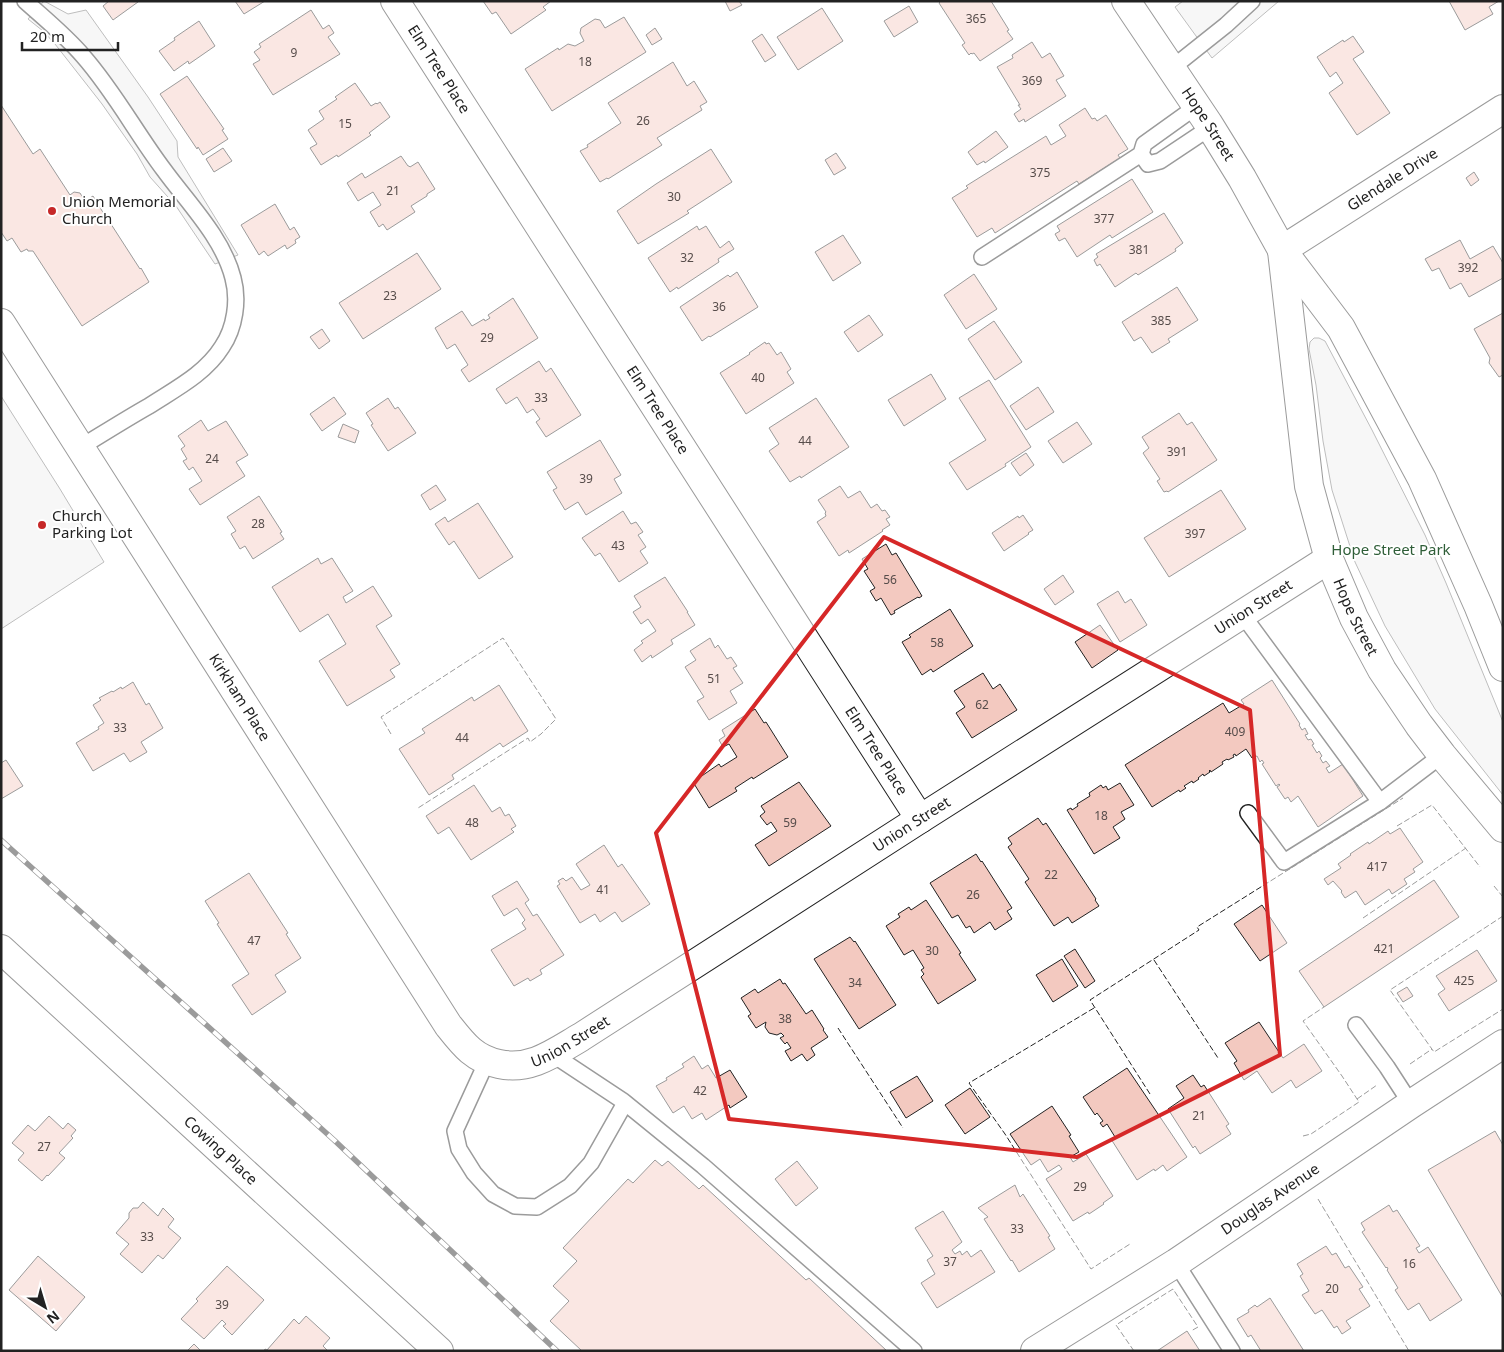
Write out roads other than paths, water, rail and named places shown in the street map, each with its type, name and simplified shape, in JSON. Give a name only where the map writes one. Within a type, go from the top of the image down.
[{"type":"street","name":"Elm Tree Place","points":[[395,1],[920,819]]},
{"type":"street","name":"Hope Street","points":[[1126,1],[1204,116],[1242,178],[1282,250],[1341,328],[1422,479],[1478,605],[1503,667]]},
{"type":"street","name":"Glendale Drive","points":[[1282,250],[1503,109]]},
{"type":"street","name":"Hope Street","points":[[1282,250],[1309,486],[1329,559],[1354,618],[1382,670],[1442,755],[1503,828]]},
{"type":"street","name":"Kirkham Place","points":[[1,324],[448,1025],[467,1048],[487,1061]]},
{"type":"street","name":"Union Street","points":[[487,1061],[511,1066],[522,1066],[552,1054],[581,1037],[1329,559]]},
{"type":"street","name":"Cowing Place","points":[[1,949],[439,1351]]},
{"type":"street","name":"Douglas Avenue","points":[[1036,1351],[1176,1263],[1503,1044]]},
{"type":"lane","points":[[25,1],[62,33],[84,56],[107,86],[147,148],[215,240],[227,261],[236,293],[235,312],[230,331],[222,347],[208,364],[191,380],[81,447]]},
{"type":"lane","points":[[1172,68],[1226,25],[1252,1]]},
{"type":"lane","points":[[1141,154],[1148,164],[1160,161],[1204,116]]},
{"type":"lane","points":[[982,257],[1141,154],[1144,144],[1204,116]]},
{"type":"lane","points":[[1242,614],[1380,802]]},
{"type":"lane","points":[[1248,813],[1284,862],[1380,802],[1442,755]]},
{"type":"lane","points":[[1356,1025],[1411,1104]]},
{"type":"lane","points":[[552,1054],[624,1103],[703,1166],[914,1351]]},
{"type":"lane","points":[[487,1061],[455,1131],[459,1149],[474,1174],[493,1194],[515,1206],[537,1206],[570,1186],[591,1163],[624,1103]]},
{"type":"lane","points":[[1176,1263],[1232,1351]]},
{"type":"railway","points":[[1,840],[334,1140],[557,1351]]},
{"type":"place","name":"Union Memorial Church","points":[[52,211]]},
{"type":"place","name":"Church Parking Lot","points":[[42,525]]},
{"type":"park label","name":"Hope Street Park","points":[[1391,550]]}]
